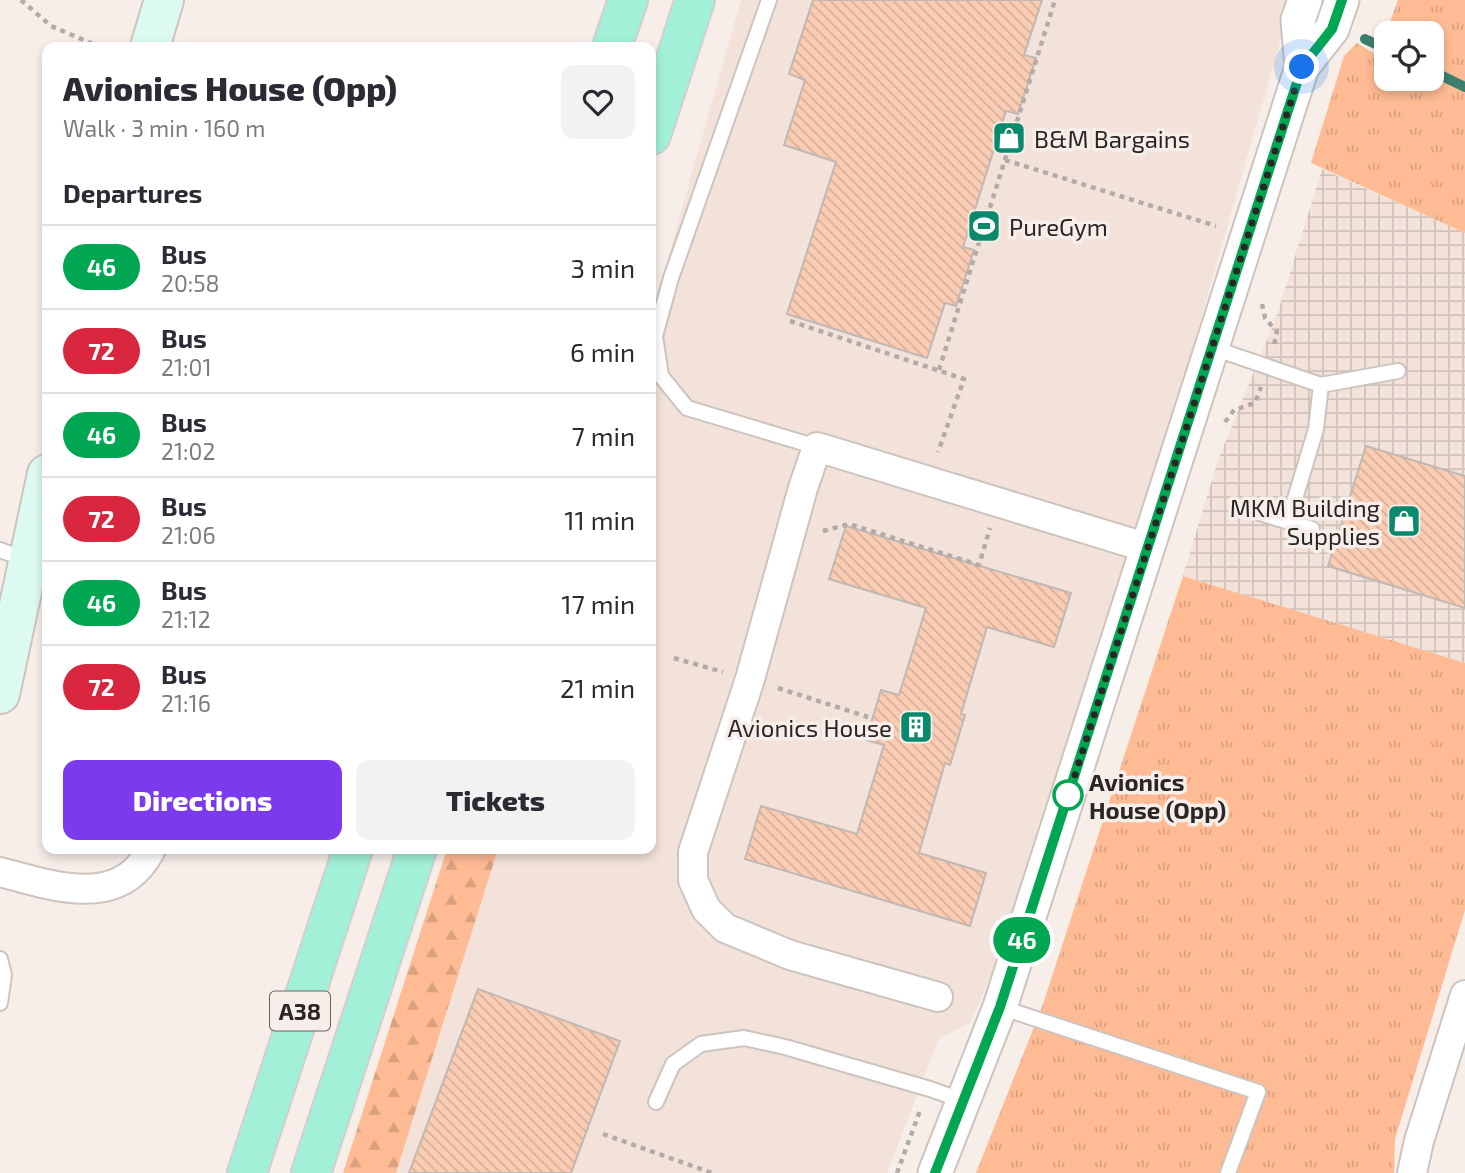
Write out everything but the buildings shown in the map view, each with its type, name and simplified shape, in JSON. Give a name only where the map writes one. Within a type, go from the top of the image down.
[{"type":"highway","points":[[614,42],[628,0]]},
{"type":"highway","points":[[656,120],[695,0]]},
{"type":"highway","name":"A38","points":[[247,1173],[351,854]]},
{"type":"highway","name":"A38","points":[[311,1173],[415,854]]},
{"type":"main road","points":[[151,42],[164,0]]},
{"type":"main road","points":[[0,694],[14,555],[42,486]]},
{"type":"street","points":[[1302,67],[1298,20],[1305,0]]},
{"type":"street","points":[[935,1173],[1000,1007],[1302,67],[1332,29],[1342,0]]},
{"type":"street","points":[[938,997],[790,955],[725,928],[706,909],[693,880],[693,852],[750,679],[817,447],[1147,548]]},
{"type":"street","points":[[0,872],[48,884],[92,889],[114,886],[131,876],[149,854]]},
{"type":"street","points":[[1412,1173],[1419,1141],[1465,995]]},
{"type":"lane","points":[[769,0],[671,278],[656,336],[661,376],[687,408],[817,447]]},
{"type":"lane","points":[[1213,348],[1321,385],[1398,371]]},
{"type":"lane","points":[[1288,522],[1316,429],[1321,385]]},
{"type":"lane","points":[[1253,511],[1312,529]]},
{"type":"lane","points":[[0,959],[4,975],[0,1003]]},
{"type":"lane","points":[[1000,1007],[1258,1092],[1228,1173]]},
{"type":"lane","points":[[656,1102],[673,1064],[682,1057],[701,1044],[744,1038],[785,1047],[930,1089],[964,1102]]},
{"type":"path","points":[[21,0],[51,26],[88,42]]},
{"type":"path","points":[[939,370],[1055,0]]},
{"type":"path","points":[[1004,160],[1216,226]]},
{"type":"path","points":[[790,321],[964,379],[952,419],[928,480]]},
{"type":"path","points":[[788,541],[849,524],[979,565],[998,501]]},
{"type":"path","points":[[674,658],[734,675]]},
{"type":"path","points":[[772,686],[867,717]]},
{"type":"path","points":[[603,1134],[712,1173]]},
{"type":"shaded area","points":[[741,0],[1292,0],[1142,525],[1002,951],[970,1023],[939,1038],[887,1173],[396,1173],[496,854],[656,854],[656,299]]},
{"type":"shaded area","points":[[1322,169],[1465,233],[1465,663],[1183,576],[1218,460],[1276,318]]},
{"type":"green space","points":[[1398,0],[1465,0],[1465,233],[1311,163],[1344,56],[1357,43],[1374,54],[1374,91],[1444,91],[1444,21],[1390,21]]},
{"type":"green space","points":[[1183,576],[1465,663],[1465,910],[1395,1139],[1394,1173],[976,1173],[1042,1007]]},
{"type":"green space","points":[[445,854],[496,854],[396,1173],[343,1173]]},
{"type":"waterway","points":[[1365,39],[1374,43]]},
{"type":"waterway","points":[[1444,77],[1465,87]]},
{"type":"bus line","name":"46","points":[[935,1173],[1000,1007],[1302,67],[1332,29],[1342,0]]},
{"type":"place","name":"B&M Bargains","points":[[1009,138]]},
{"type":"place","name":"PureGym","points":[[984,226]]},
{"type":"place","name":"MKM Building Supplies","points":[[1404,521]]},
{"type":"place","name":"Avionics House","points":[[916,727]]},
{"type":"place","name":"Avionics House (Opp)","points":[[1068,795]]},
{"type":"route","points":[[1068,795],[1066,803],[1302,67]]}]
